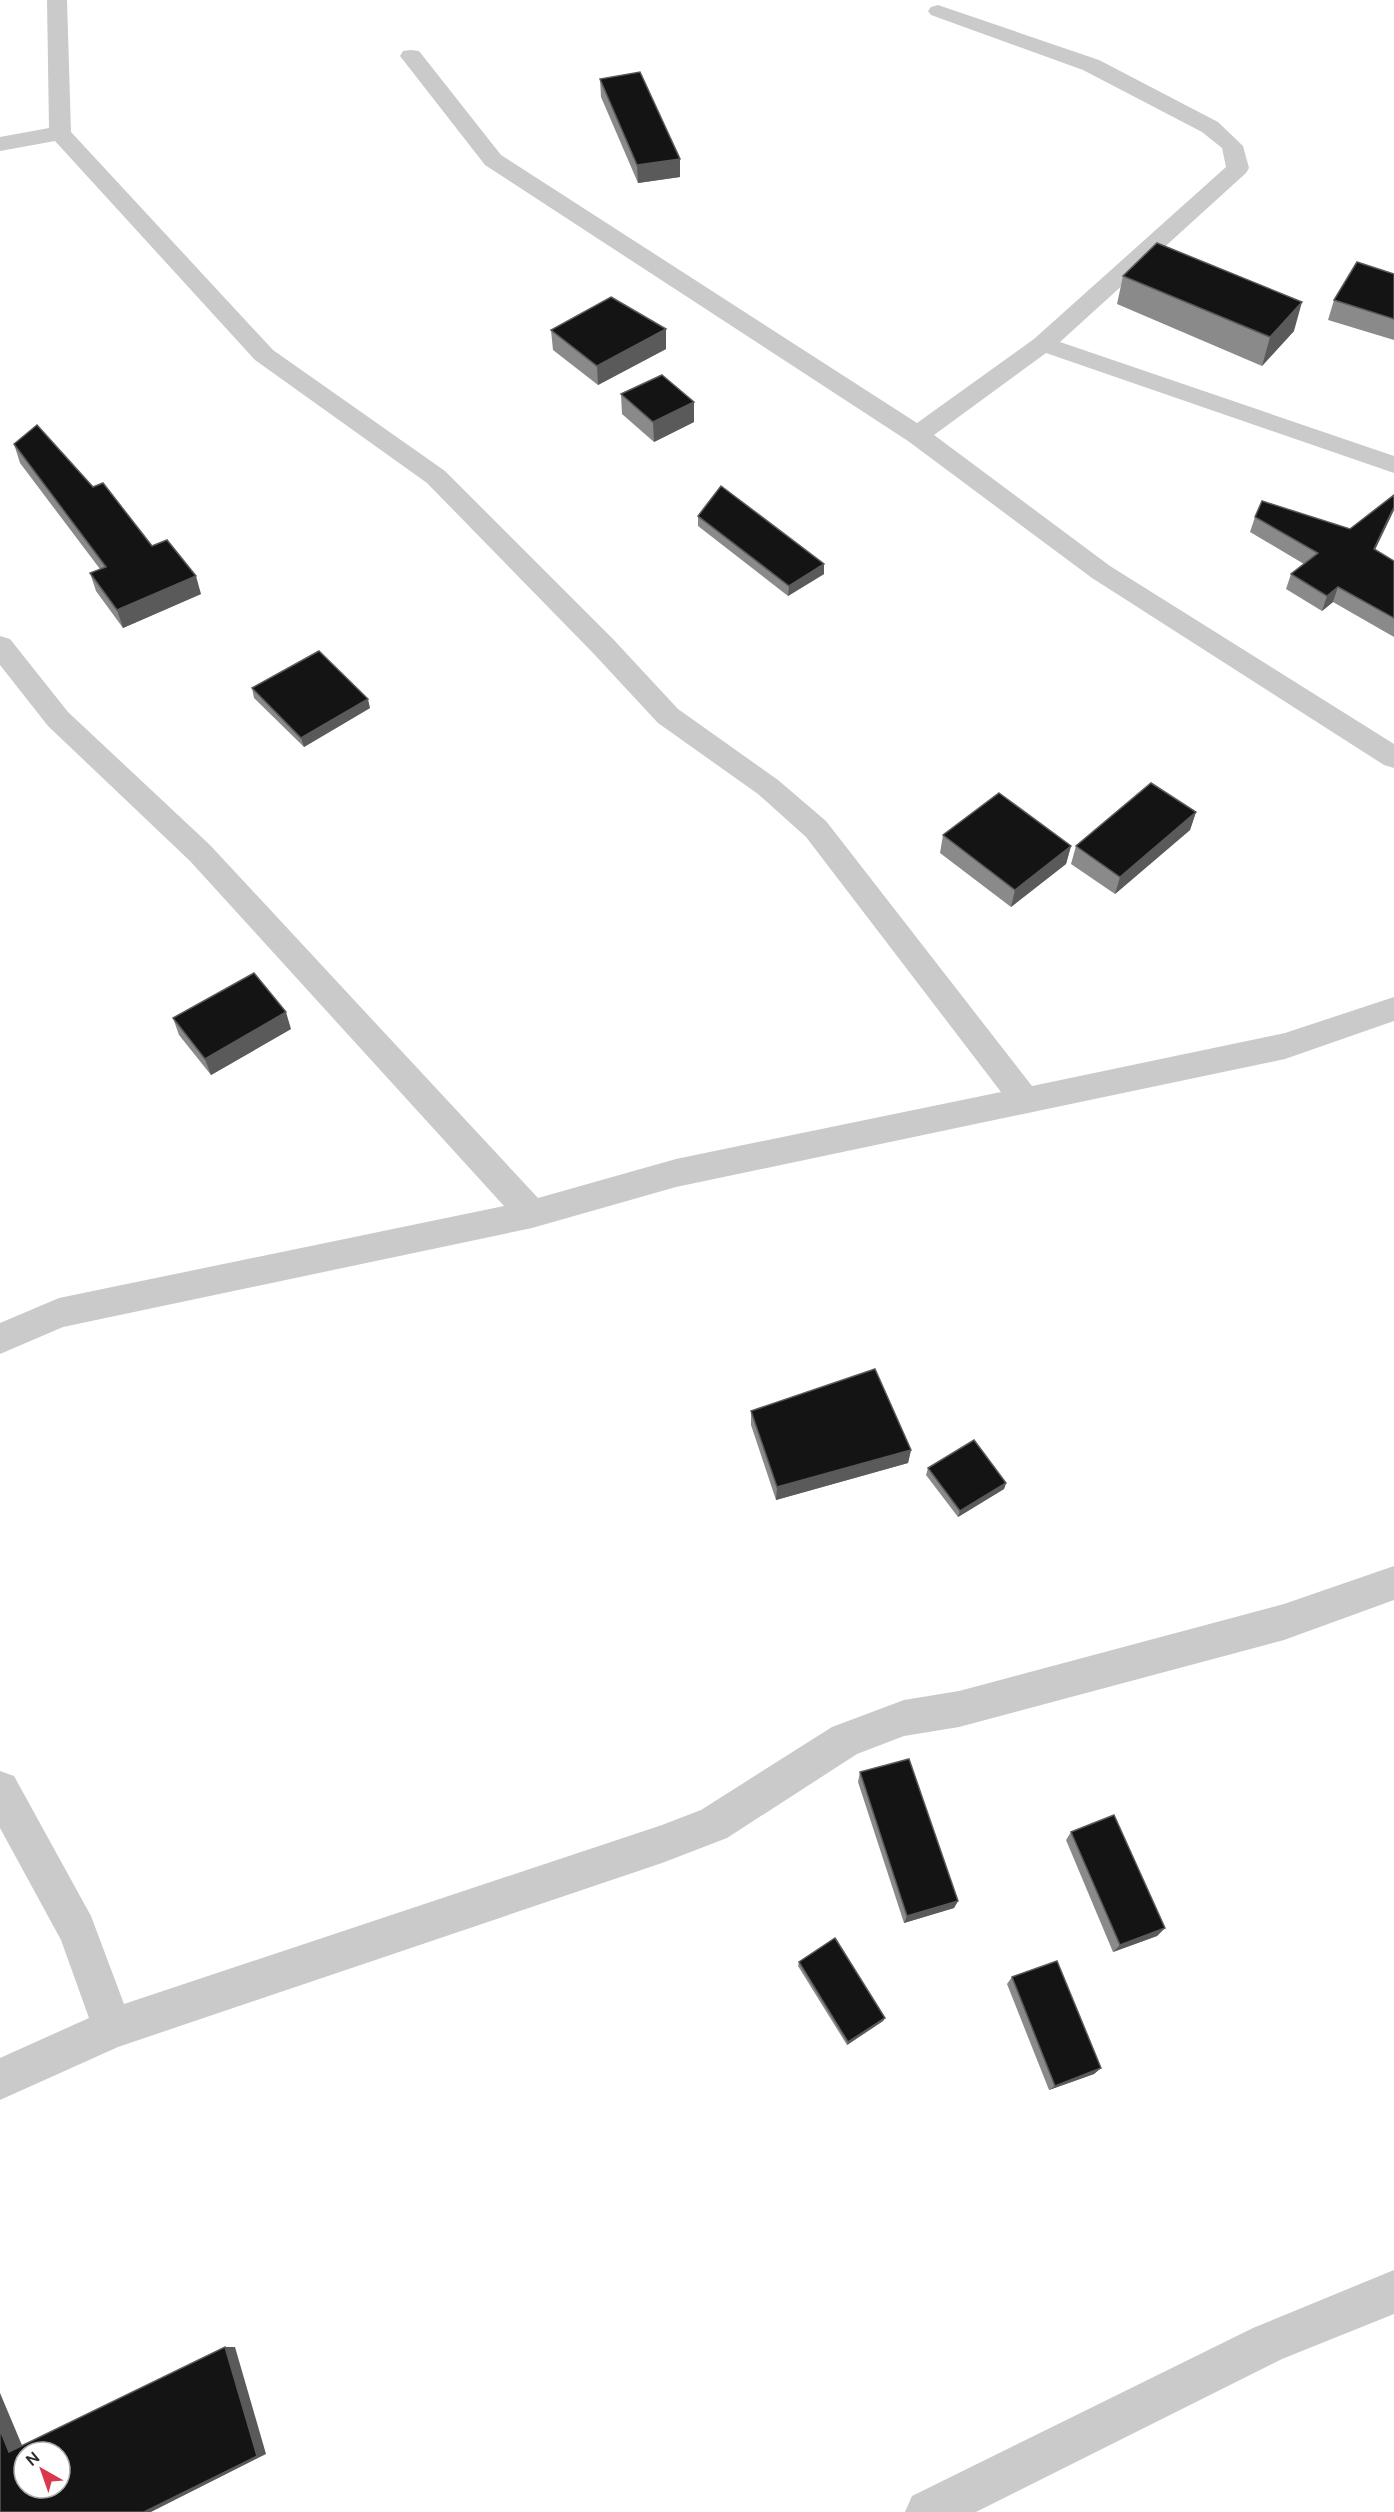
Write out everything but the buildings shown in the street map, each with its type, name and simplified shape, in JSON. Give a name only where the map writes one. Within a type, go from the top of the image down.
[{"type":"street","points":[[57,0],[60,133],[264,355],[436,477],[594,637],[668,716],[768,787],[816,829],[1024,1100]]},
{"type":"street","points":[[917,435],[1043,344],[1238,168],[1232,146],[1210,127],[1091,66],[938,11]]},
{"type":"street","points":[[411,56],[493,160],[917,435],[1101,572],[1394,758]]},
{"type":"street","points":[[0,144],[60,133]]},
{"type":"street","points":[[1043,344],[1394,465]]},
{"type":"street","points":[[0,646],[58,719],[200,853],[532,1214]]},
{"type":"street","points":[[0,1339],[59,1313],[532,1214],[676,1173],[1285,1046],[1394,1009]]},
{"type":"street","points":[[0,2079],[113,2028],[662,1844],[703,1828],[713,1824],[845,1740],[904,1718],[959,1708],[1284,1622],[1394,1583]]},
{"type":"street","points":[[0,1790],[77,1930],[113,2028]]},
{"type":"street","points":[[928,2512],[1268,2343],[1394,2292]]}]
